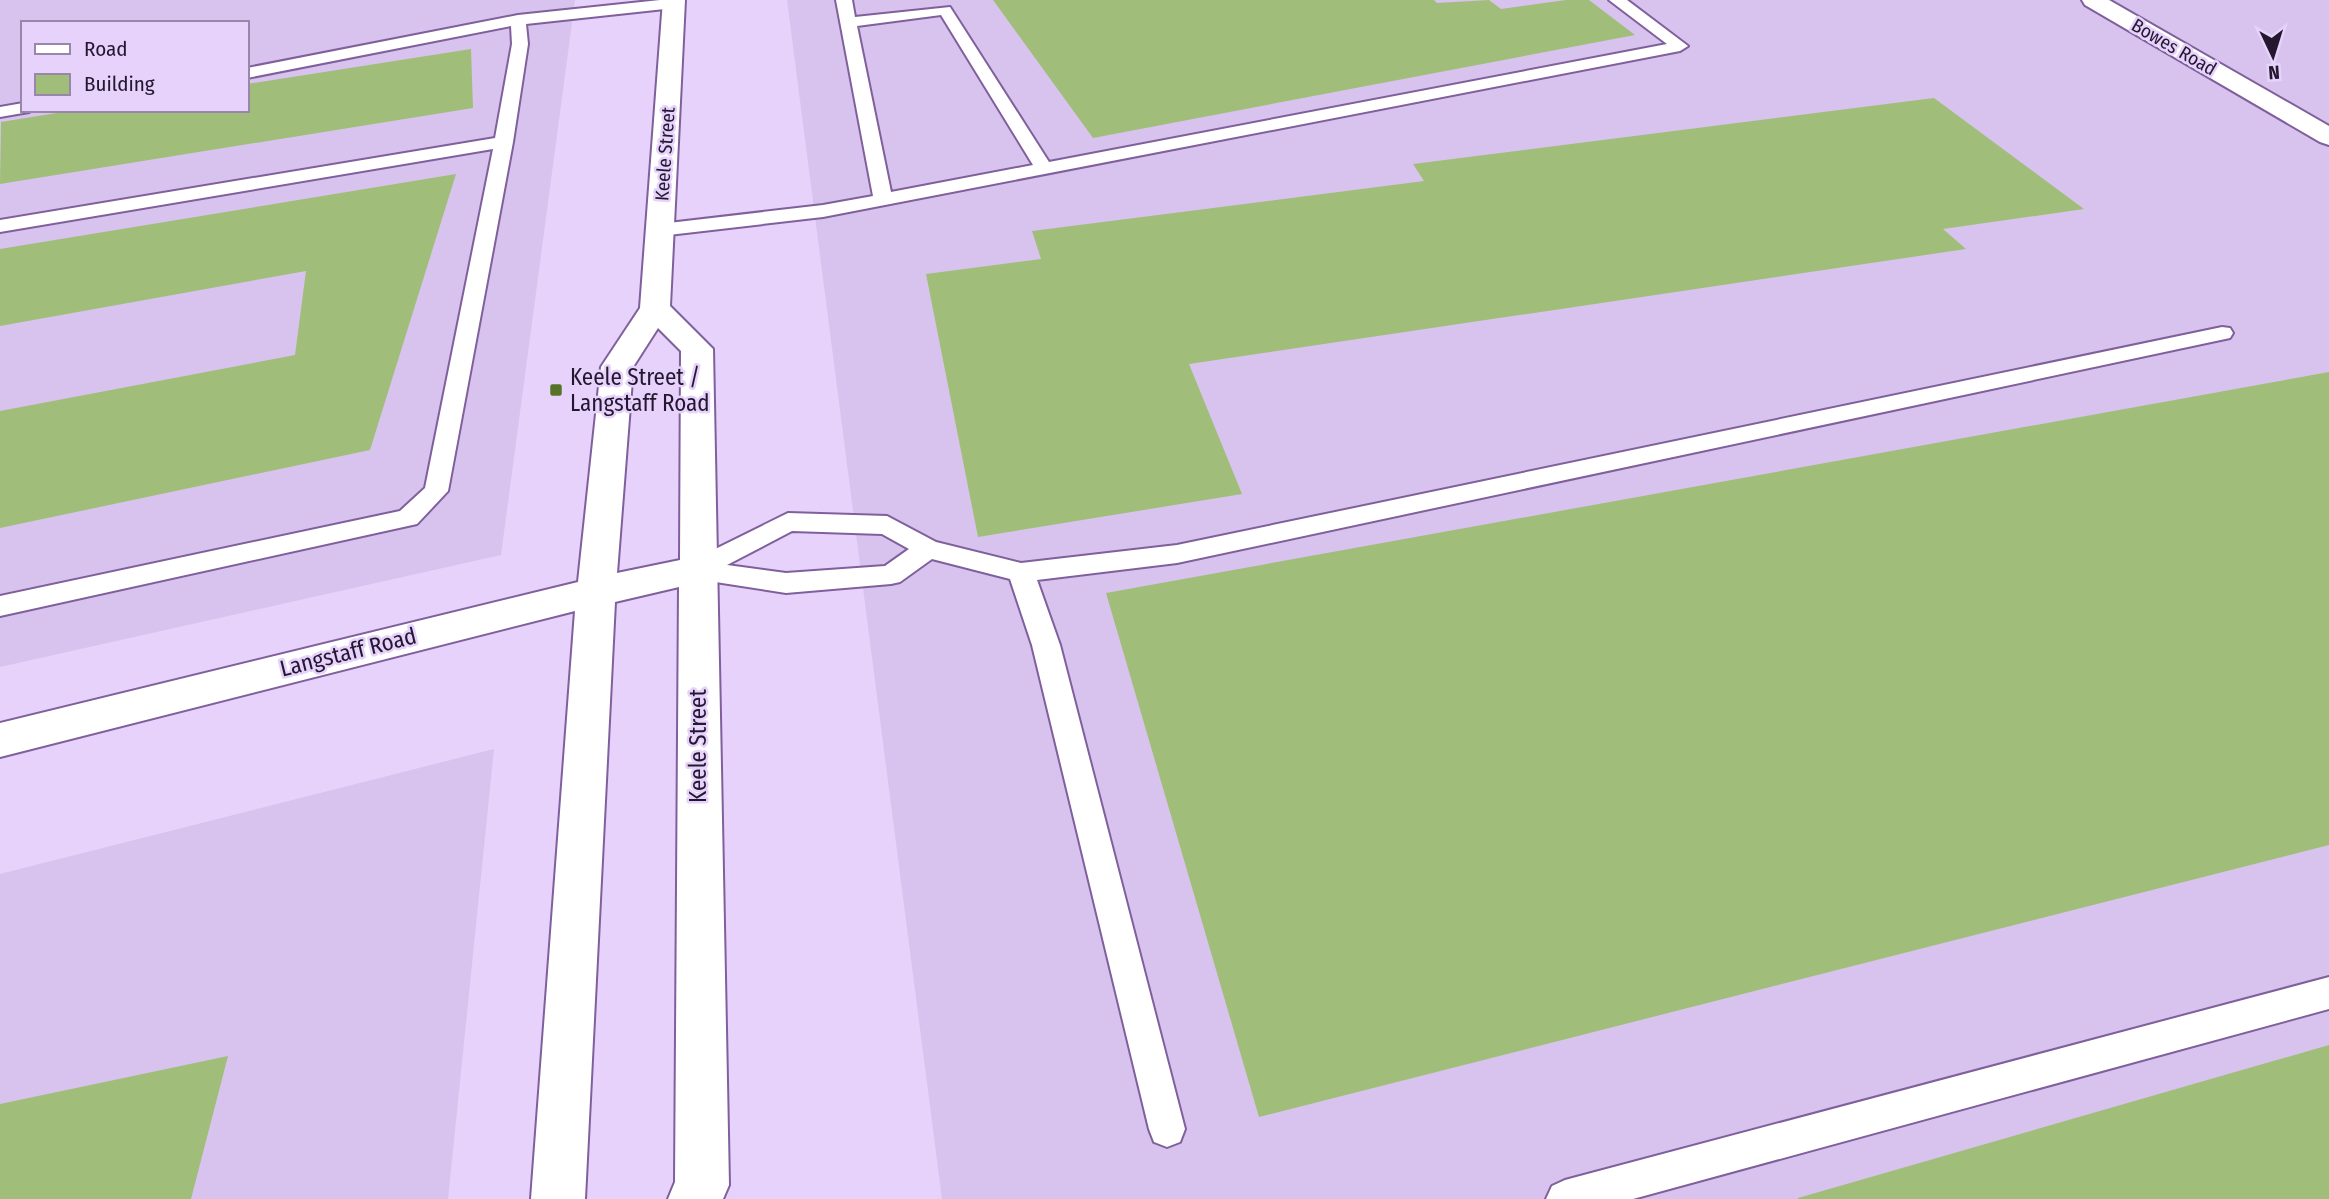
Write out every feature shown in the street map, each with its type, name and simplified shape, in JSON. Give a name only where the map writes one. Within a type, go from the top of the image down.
[{"type":"main road","name":"Bowes Road","points":[[2093,0],[2329,137]]},
{"type":"main road","name":"Keele Street","points":[[558,1199],[596,592],[617,366],[655,308],[674,1]]},
{"type":"main road","name":"Keele Street","points":[[655,308],[697,349],[696,570],[702,1185],[695,1199]]},
{"type":"main road","name":"Langstaff Road","points":[[0,740],[596,592],[696,570]]},
{"type":"lane","points":[[844,0],[883,200]]},
{"type":"lane","points":[[660,230],[769,219],[883,200],[1679,46],[1617,0]]},
{"type":"lane","points":[[248,73],[518,20],[674,1]]},
{"type":"lane","points":[[848,22],[945,10],[1044,169]]},
{"type":"lane","points":[[0,606],[408,518],[436,491],[487,238],[520,44],[518,20]]},
{"type":"lane","points":[[0,112],[21,108]]},
{"type":"lane","points":[[0,226],[503,142]]},
{"type":"lane","points":[[696,570],[788,522],[887,525],[928,549],[1021,572],[1177,554],[2222,333]]},
{"type":"lane","points":[[696,570],[786,583],[891,575],[928,549]]},
{"type":"lane","points":[[1021,572],[1046,645],[1167,1129]]},
{"type":"lane","points":[[1565,1199],[2329,993]]},
{"type":"shaded area","points":[[0,0],[575,0],[501,555],[0,667]]},
{"type":"shaded area","points":[[787,0],[2329,0],[2329,1199],[942,1199]]},
{"type":"shaded area","points":[[494,749],[448,1199],[0,1199],[0,874]]},
{"type":"building","points":[[993,0],[1434,0],[1437,3],[1489,0],[1501,9],[1566,0],[1589,0],[1635,35],[1093,138]]},
{"type":"building","points":[[471,49],[473,108],[0,184],[1,122],[63,112],[248,112],[248,84]]},
{"type":"building","points":[[1934,98],[2084,209],[1943,229],[1966,249],[1189,364],[1242,494],[978,537],[926,274],[1041,259],[1032,231],[1424,181],[1413,164]]},
{"type":"building","points":[[456,174],[370,450],[0,528],[0,411],[295,355],[306,271],[0,326],[0,249]]},
{"type":"building","points":[[2329,372],[2329,845],[1259,1117],[1106,593]]},
{"type":"building","points":[[2329,1045],[2329,1199],[1798,1199],[1798,1198]]},
{"type":"building","points":[[228,1056],[191,1199],[0,1199],[0,1104]]},
{"type":"place","name":"Keele Street / Langstaff Road","points":[[556,390]]}]
